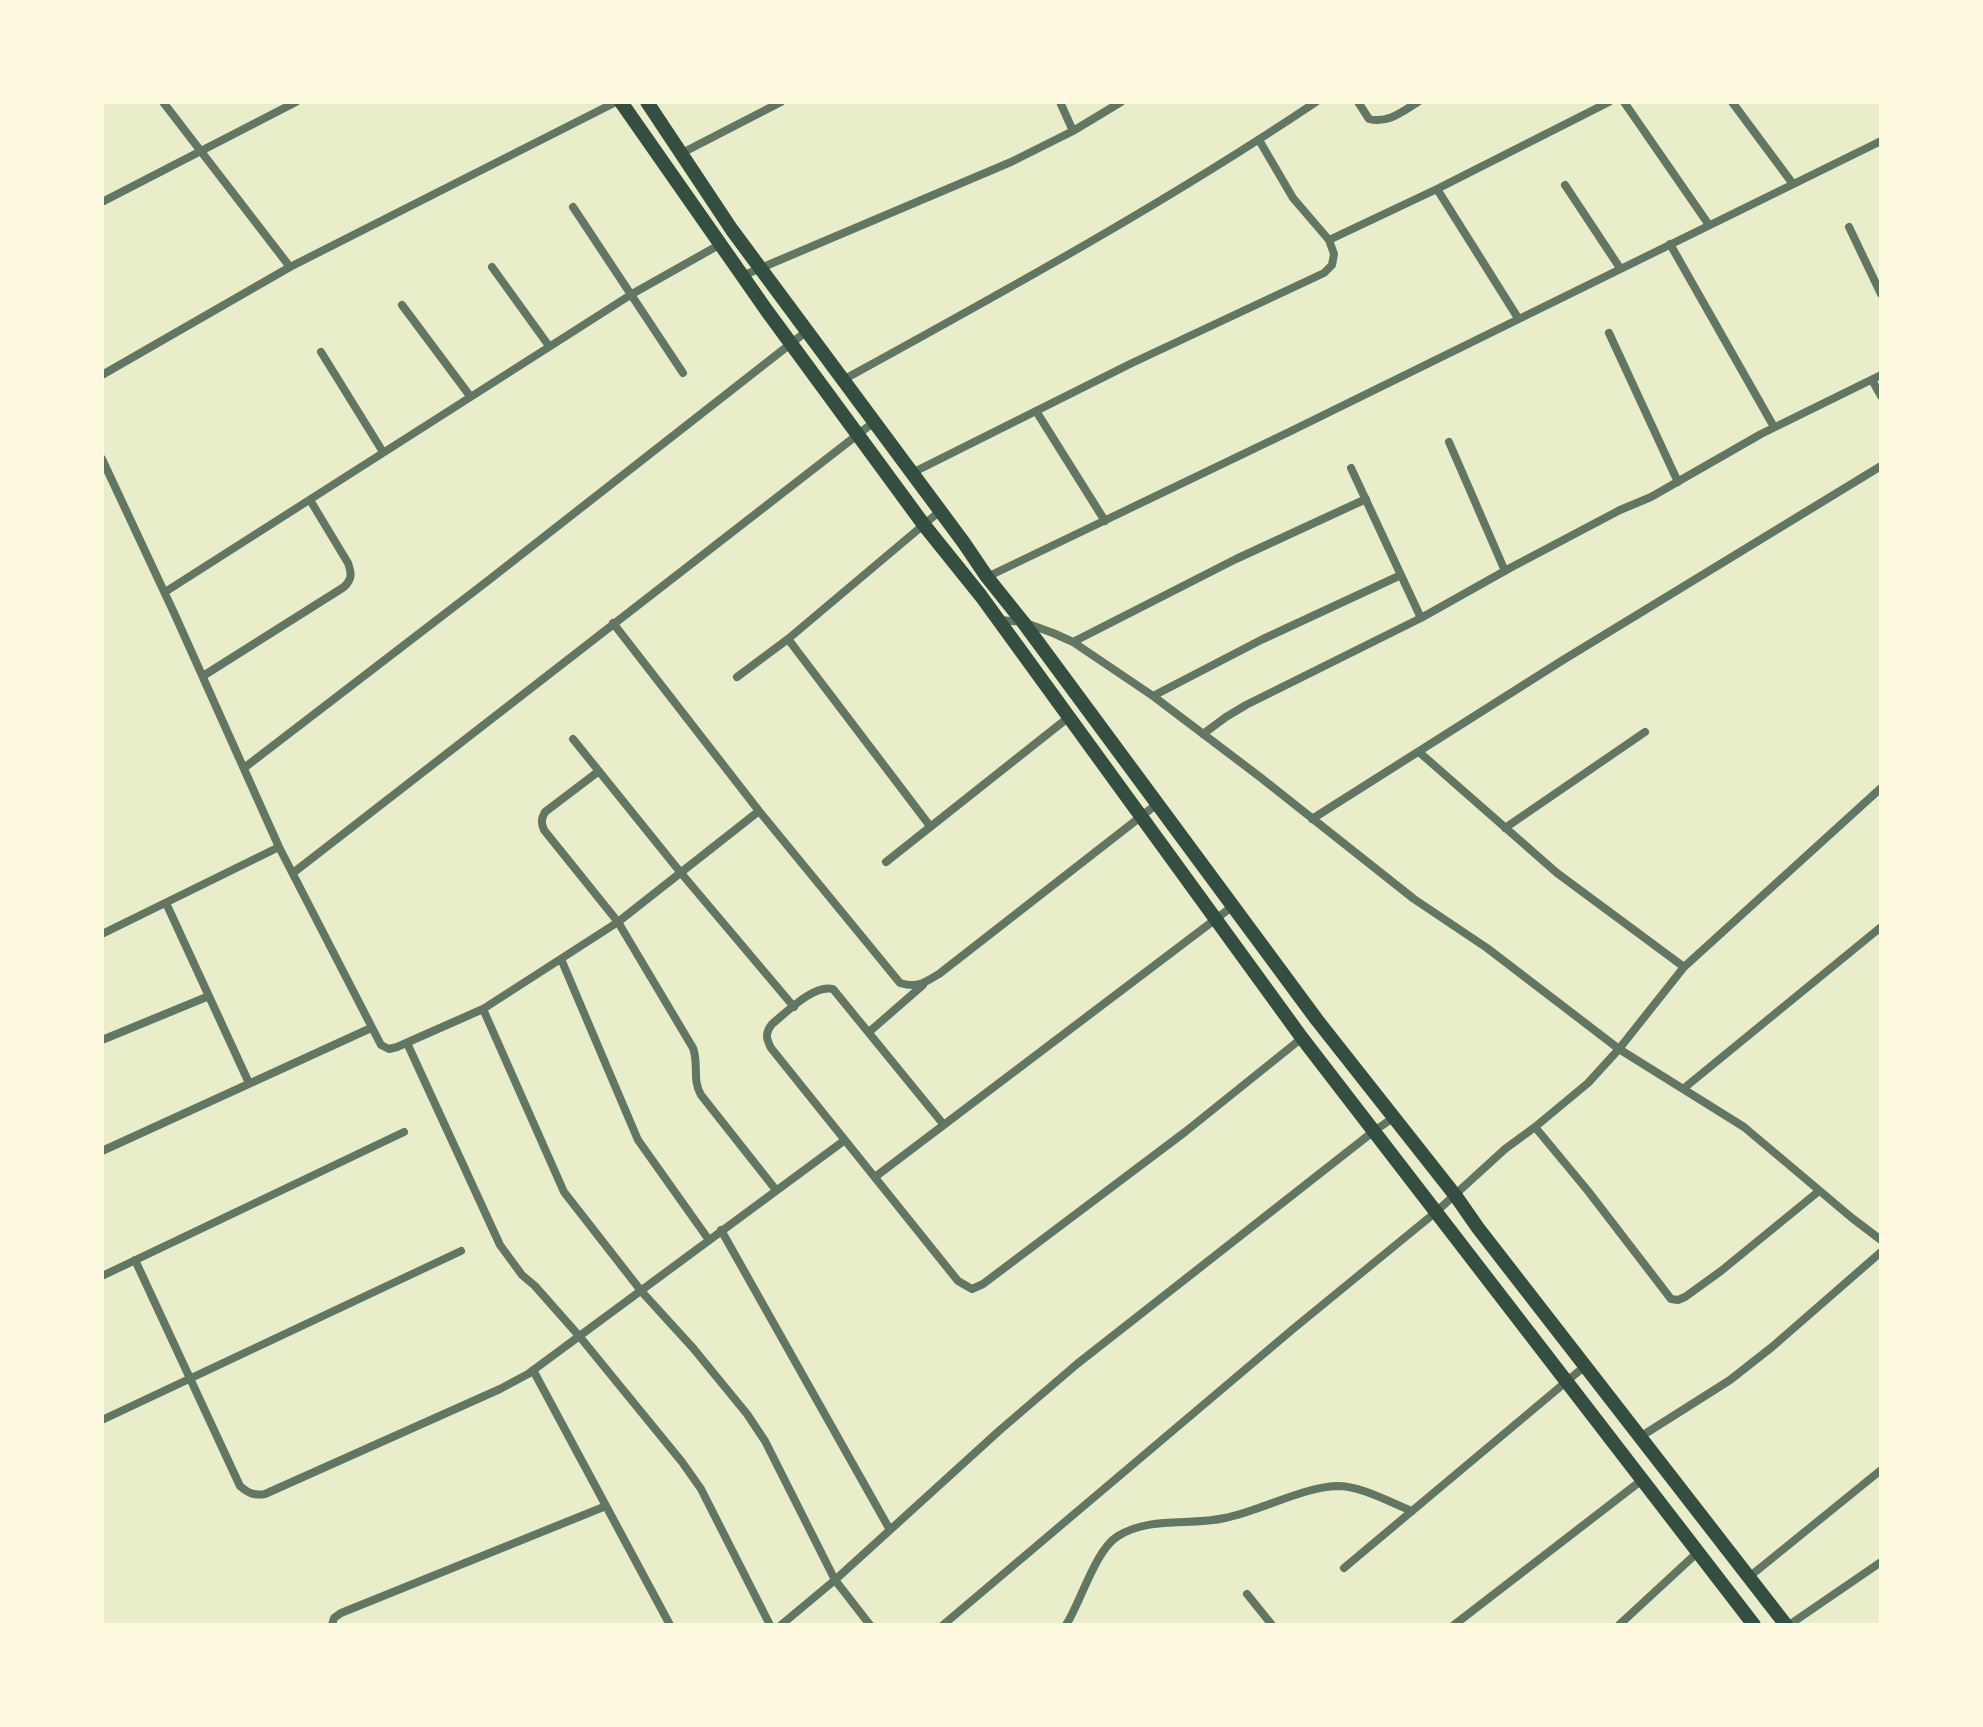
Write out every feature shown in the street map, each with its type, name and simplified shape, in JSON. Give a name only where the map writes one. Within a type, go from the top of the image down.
[{"type":"main road","points":[[619,102],[791,344],[998,620],[1302,1038],[1754,1625]]},
{"type":"main road","points":[[647,102],[732,230],[1317,1020],[1788,1625]]},
{"type":"street","points":[[163,102],[290,267]]},
{"type":"street","points":[[102,202],[294,102]]},
{"type":"street","points":[[102,375],[290,267],[619,102]]},
{"type":"street","points":[[682,153],[781,102]]},
{"type":"street","points":[[1060,102],[1073,131]]},
{"type":"street","points":[[742,276],[1011,162],[1073,131],[1121,102]]},
{"type":"street","points":[[843,380],[1163,199],[1316,102]]},
{"type":"street","points":[[1358,102],[1369,119],[1378,121],[1386,120],[1418,102]]},
{"type":"street","points":[[1329,240],[1609,102]]},
{"type":"street","points":[[1624,102],[1709,225]]},
{"type":"street","points":[[1732,102],[1793,184]]},
{"type":"street","points":[[912,473],[1132,363],[1324,273],[1332,265],[1334,254],[1329,240],[1293,198],[1259,140]]},
{"type":"street","points":[[987,577],[1881,141]]},
{"type":"street","points":[[1565,185],[1620,268]]},
{"type":"street","points":[[1437,189],[1518,318]]},
{"type":"street","points":[[573,207],[683,373]]},
{"type":"street","points":[[1849,227],[1881,294]]},
{"type":"street","points":[[1670,244],[1774,427]]},
{"type":"street","points":[[165,592],[632,294],[719,245]]},
{"type":"street","points":[[492,267],[549,346]]},
{"type":"street","points":[[402,305],[470,396]]},
{"type":"street","points":[[244,768],[807,331]]},
{"type":"street","points":[[1609,333],[1678,482]]},
{"type":"street","points":[[321,352],[383,452]]},
{"type":"street","points":[[1203,734],[1246,705],[1421,618],[1620,510],[1651,497],[1774,427],[1881,375]]},
{"type":"street","points":[[1872,380],[1881,396]]},
{"type":"street","points":[[1036,411],[1105,521]]},
{"type":"street","points":[[293,873],[874,422]]},
{"type":"street","points":[[1449,442],[1505,571]]},
{"type":"street","points":[[102,459],[279,847],[381,1045],[389,1049],[407,1043],[483,1009],[618,922],[759,811]]},
{"type":"street","points":[[1312,819],[1563,660],[1881,466]]},
{"type":"street","points":[[1351,468],[1421,618]]},
{"type":"street","points":[[1073,642],[1236,559],[1366,499]]},
{"type":"street","points":[[203,676],[350,581],[352,572],[348,563],[310,500]]},
{"type":"street","points":[[737,677],[788,639],[940,511]]},
{"type":"street","points":[[1153,696],[1261,640],[1401,575]]},
{"type":"street","points":[[998,620],[1023,622],[1073,642],[1153,696],[1414,899],[1487,948],[1619,1049],[1744,1127],[1881,1240]]},
{"type":"street","points":[[613,623],[759,811],[900,983],[911,986],[924,984]]},
{"type":"street","points":[[788,639],[930,826]]},
{"type":"street","points":[[886,862],[1069,717]]},
{"type":"street","points":[[1505,828],[1645,732]]},
{"type":"street","points":[[573,739],[794,1007]]},
{"type":"street","points":[[1419,752],[1557,873],[1684,967]]},
{"type":"street","points":[[599,771],[545,812],[542,818],[544,830],[618,922],[693,1048],[697,1063],[697,1088],[776,1190]]},
{"type":"street","points":[[943,1625],[1436,1212],[1505,1149],[1588,1083],[1684,967],[1881,788]]},
{"type":"street","points":[[869,1032],[924,984],[1157,804]]},
{"type":"street","points":[[102,934],[279,847]]},
{"type":"street","points":[[166,903],[249,1083]]},
{"type":"street","points":[[875,1177],[1233,906]]},
{"type":"street","points":[[1683,1089],[1881,927]]},
{"type":"street","points":[[561,959],[638,1140],[709,1240]]},
{"type":"street","points":[[944,1125],[833,989],[825,987],[816,990],[767,1031],[767,1040],[845,1140],[958,1281],[972,1289],[983,1284],[1172,1142],[1302,1038]]},
{"type":"street","points":[[102,1040],[209,996]]},
{"type":"street","points":[[483,1009],[564,1192],[642,1292],[693,1348],[753,1423],[835,1580],[870,1625]]},
{"type":"street","points":[[102,1151],[371,1028]]},
{"type":"street","points":[[407,1043],[500,1245],[522,1275],[580,1337],[682,1462],[701,1489],[770,1625]]},
{"type":"street","points":[[781,1625],[1077,1364],[1393,1118]]},
{"type":"street","points":[[1535,1127],[1671,1299],[1685,1297],[1721,1271],[1819,1191]]},
{"type":"street","points":[[102,1276],[404,1132]]},
{"type":"street","points":[[135,1260],[240,1486],[247,1493],[265,1494],[500,1389],[533,1370],[845,1140]]},
{"type":"street","points":[[721,1230],[890,1530]]},
{"type":"street","points":[[102,1420],[461,1251]]},
{"type":"street","points":[[1640,1437],[1730,1380],[1881,1252]]},
{"type":"street","points":[[1344,1568],[1585,1366]]},
{"type":"street","points":[[533,1370],[670,1625]]},
{"type":"street","points":[[1749,1577],[1881,1470]]},
{"type":"street","points":[[1454,1625],[1642,1480]]},
{"type":"street","points":[[1066,1625],[1097,1560],[1106,1548],[1115,1537],[1143,1525],[1224,1519],[1318,1489],[1339,1486],[1365,1492],[1412,1511]]},
{"type":"street","points":[[332,1625],[334,1618],[341,1613],[606,1506]]},
{"type":"street","points":[[1619,1625],[1698,1552]]},
{"type":"street","points":[[1788,1625],[1881,1562]]},
{"type":"street","points":[[1247,1594],[1272,1625]]}]
